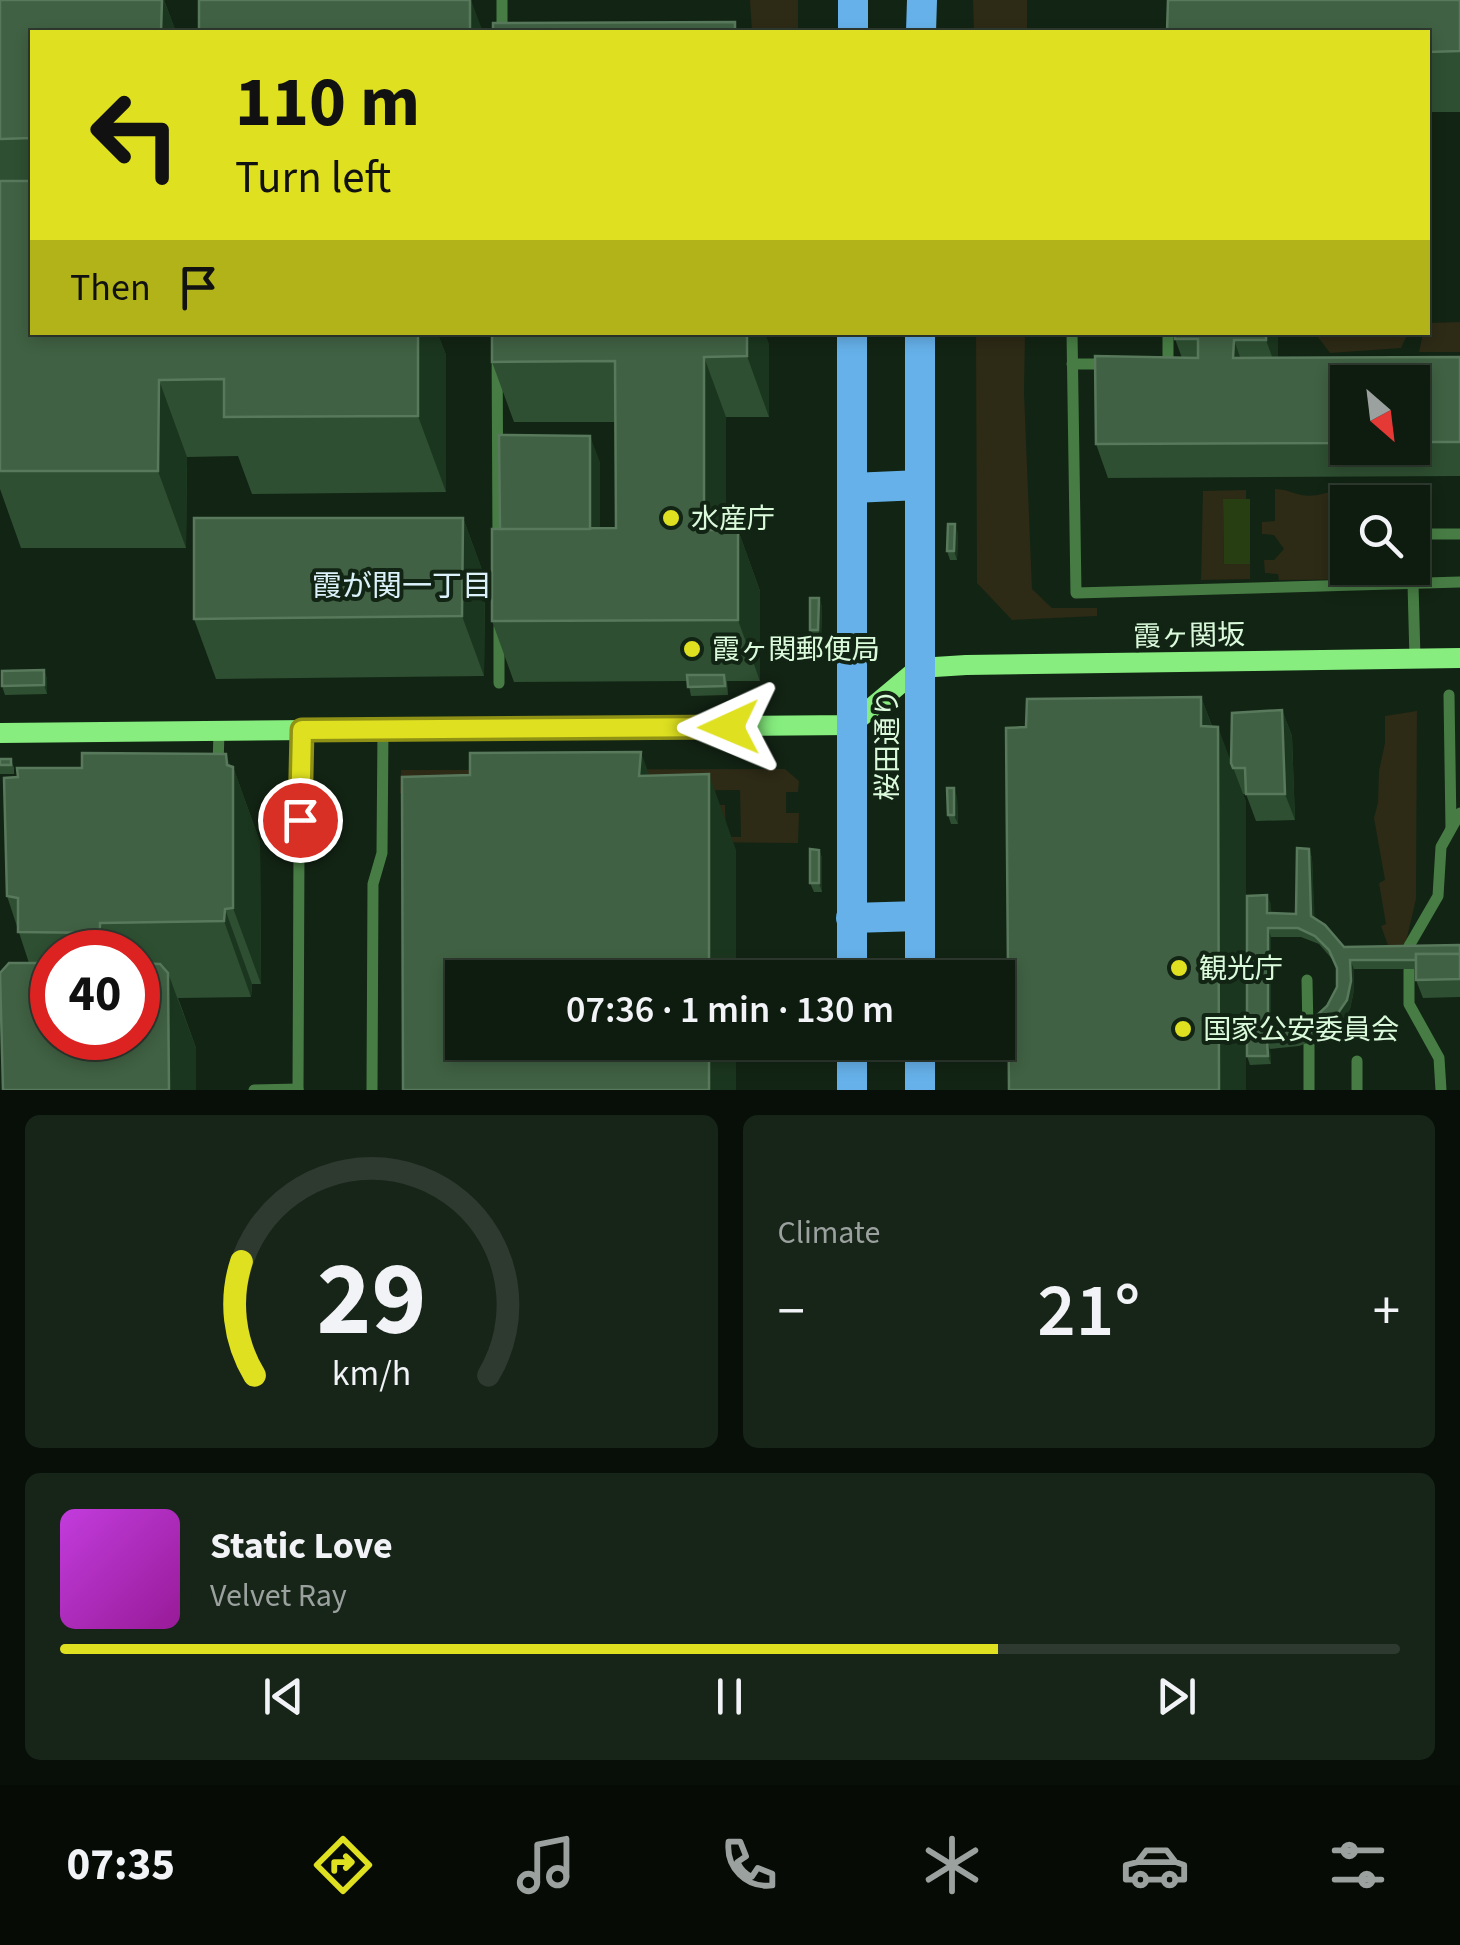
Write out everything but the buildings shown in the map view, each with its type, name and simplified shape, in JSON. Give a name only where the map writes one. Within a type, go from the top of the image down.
[{"type":"highway","points":[[853,0],[853,30]]},
{"type":"highway","points":[[922,0],[922,30]]},
{"type":"highway","name":"桜田通り","points":[[852,335],[852,960]]},
{"type":"highway","name":"桜田通り","points":[[920,335],[920,960]]},
{"type":"highway","points":[[852,488],[920,485]]},
{"type":"highway","points":[[851,918],[920,916]]},
{"type":"highway","points":[[852,1060],[852,1090]]},
{"type":"highway","points":[[920,1060],[920,1090]]},
{"type":"street","name":"霞ヶ関坂","points":[[920,668],[1460,658]]},
{"type":"street","points":[[0,733],[851,726],[920,668]]},
{"type":"lane","points":[[502,0],[502,30]]},
{"type":"lane","points":[[497,335],[498,567]]},
{"type":"lane","points":[[1072,335],[1076,593],[1346,585]]},
{"type":"lane","points":[[1149,364],[1168,364],[1168,335]]},
{"type":"lane","points":[[1072,364],[1110,364]]},
{"type":"lane","points":[[1430,534],[1460,534]]},
{"type":"lane","points":[[1430,583],[1460,582]]},
{"type":"lane","points":[[1413,585],[1415,659]]},
{"type":"lane","points":[[499,606],[499,683]]},
{"type":"lane","points":[[1449,695],[1450,828]]},
{"type":"lane","points":[[254,1090],[298,1089],[302,730]]},
{"type":"lane","points":[[372,1090],[372,884],[382,853],[383,730]]},
{"type":"lane","points":[[218,788],[219,731]]},
{"type":"lane","points":[[1408,955],[1409,946],[1438,896],[1440,847],[1460,813]]},
{"type":"lane","points":[[382,817],[401,816]]},
{"type":"lane","points":[[1409,970],[1409,1004],[1440,1058],[1440,1090]]},
{"type":"lane","points":[[1307,980],[1309,1090]]},
{"type":"lane","points":[[1357,1062],[1357,1090]]},
{"type":"shaded area","points":[[750,0],[798,0],[798,30],[752,30]]},
{"type":"shaded area","points":[[973,0],[1027,0],[1027,30],[974,30]]},
{"type":"shaded area","points":[[1460,322],[1460,352],[1419,352],[1423,335],[1430,335],[1430,323]]},
{"type":"shaded area","points":[[976,335],[1025,335],[1032,589],[1052,608],[1097,608],[1097,616],[1012,620],[977,583]]},
{"type":"shaded area","points":[[1316,335],[1407,335],[1401,348],[1330,353]]},
{"type":"shaded area","points":[[1275,489],[1319,495],[1330,492],[1330,580],[1279,580],[1278,574],[1265,573],[1264,560],[1274,560],[1284,549],[1274,535],[1262,534],[1262,522],[1275,521]]},
{"type":"shaded area","points":[[1246,490],[1246,499],[1223,499],[1224,564],[1250,564],[1250,579],[1201,580],[1203,491]]},
{"type":"shaded area","points":[[1223,499],[1250,499],[1250,564],[1224,564]]},
{"type":"shaded area","points":[[1417,711],[1416,899],[1405,946],[1388,945],[1381,926],[1386,924],[1379,883],[1385,880],[1374,818],[1385,716]]},
{"type":"shaded area","points":[[785,769],[799,781],[798,792],[786,792],[786,813],[799,813],[798,843],[700,842],[671,804],[725,805],[726,837],[741,837],[740,790],[400,793],[401,770]]},
{"type":"place","name":"水産庁","points":[[671,518]]},
{"type":"place","name":"霞ヶ関郵便局","points":[[692,649]]},
{"type":"place","name":"観光庁","points":[[1179,968]]},
{"type":"place","name":"国家公安委員会","points":[[1183,1029]]},
{"type":"district","name":"霞が関一丁目","points":[[402,586]]},
{"type":"route","points":[[300,820],[302,730],[729,727]]}]
